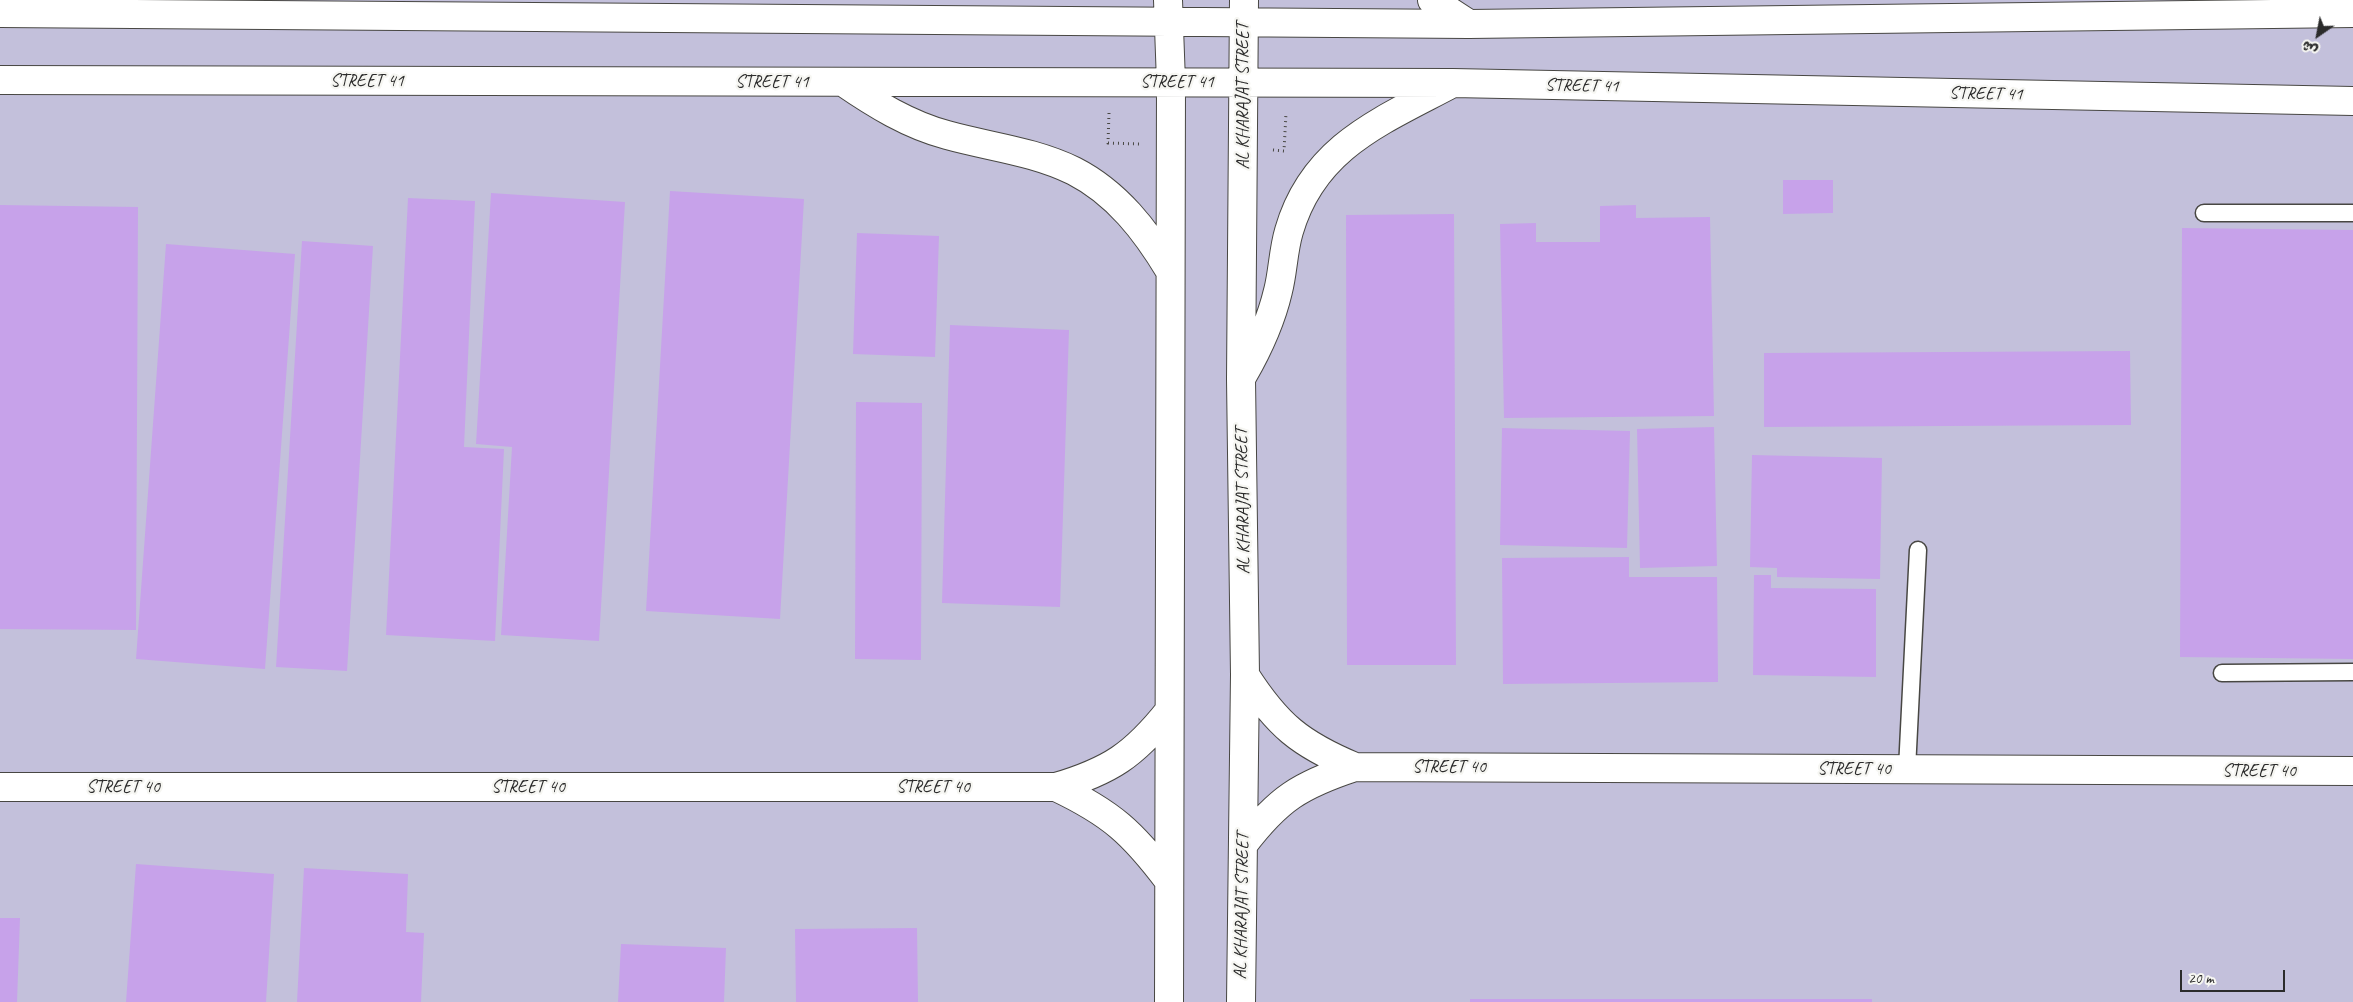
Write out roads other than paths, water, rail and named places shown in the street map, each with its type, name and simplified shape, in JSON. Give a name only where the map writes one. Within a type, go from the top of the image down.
[{"type":"street","points":[[1035,20],[1066,0]]},
{"type":"street","points":[[1432,0],[1469,24]]},
{"type":"street","points":[[1168,11],[1171,82],[1169,1002]]},
{"type":"street","points":[[0,12],[1035,20],[1168,11],[1244,11],[1469,24],[2353,14]]},
{"type":"street","name":"AL KHARAJAT STREET","points":[[1241,1002],[1245,675],[1241,378],[1244,11]]},
{"type":"street","name":"STREET 41","points":[[0,80],[1244,82],[1453,84],[2353,101]]},
{"type":"street","points":[[843,82],[875,104],[909,121],[946,135],[1012,148],[1075,172],[1116,202],[1137,222],[1170,271]]},
{"type":"street","points":[[1241,378],[1256,352],[1269,322],[1278,291],[1289,232],[1298,206],[1312,182],[1329,160],[1350,141],[1374,125],[1453,84]]},
{"type":"street","name":"STREET 40","points":[[1245,675],[1265,706],[1291,732],[1321,753],[1355,767]]},
{"type":"street","name":"STREET 40","points":[[0,787],[1056,787],[1090,777],[1120,760],[1147,738],[1169,711]]},
{"type":"street","name":"STREET 40","points":[[1243,845],[1264,817],[1291,794],[1321,778],[1355,767],[2353,771]]},
{"type":"street","name":"STREET 40","points":[[1056,787],[1090,803],[1120,824],[1147,851],[1169,881]]},
{"type":"lane","points":[[2204,213],[2353,213]]},
{"type":"lane","points":[[1907,769],[1918,550]]},
{"type":"lane","points":[[2222,673],[2353,672]]}]
